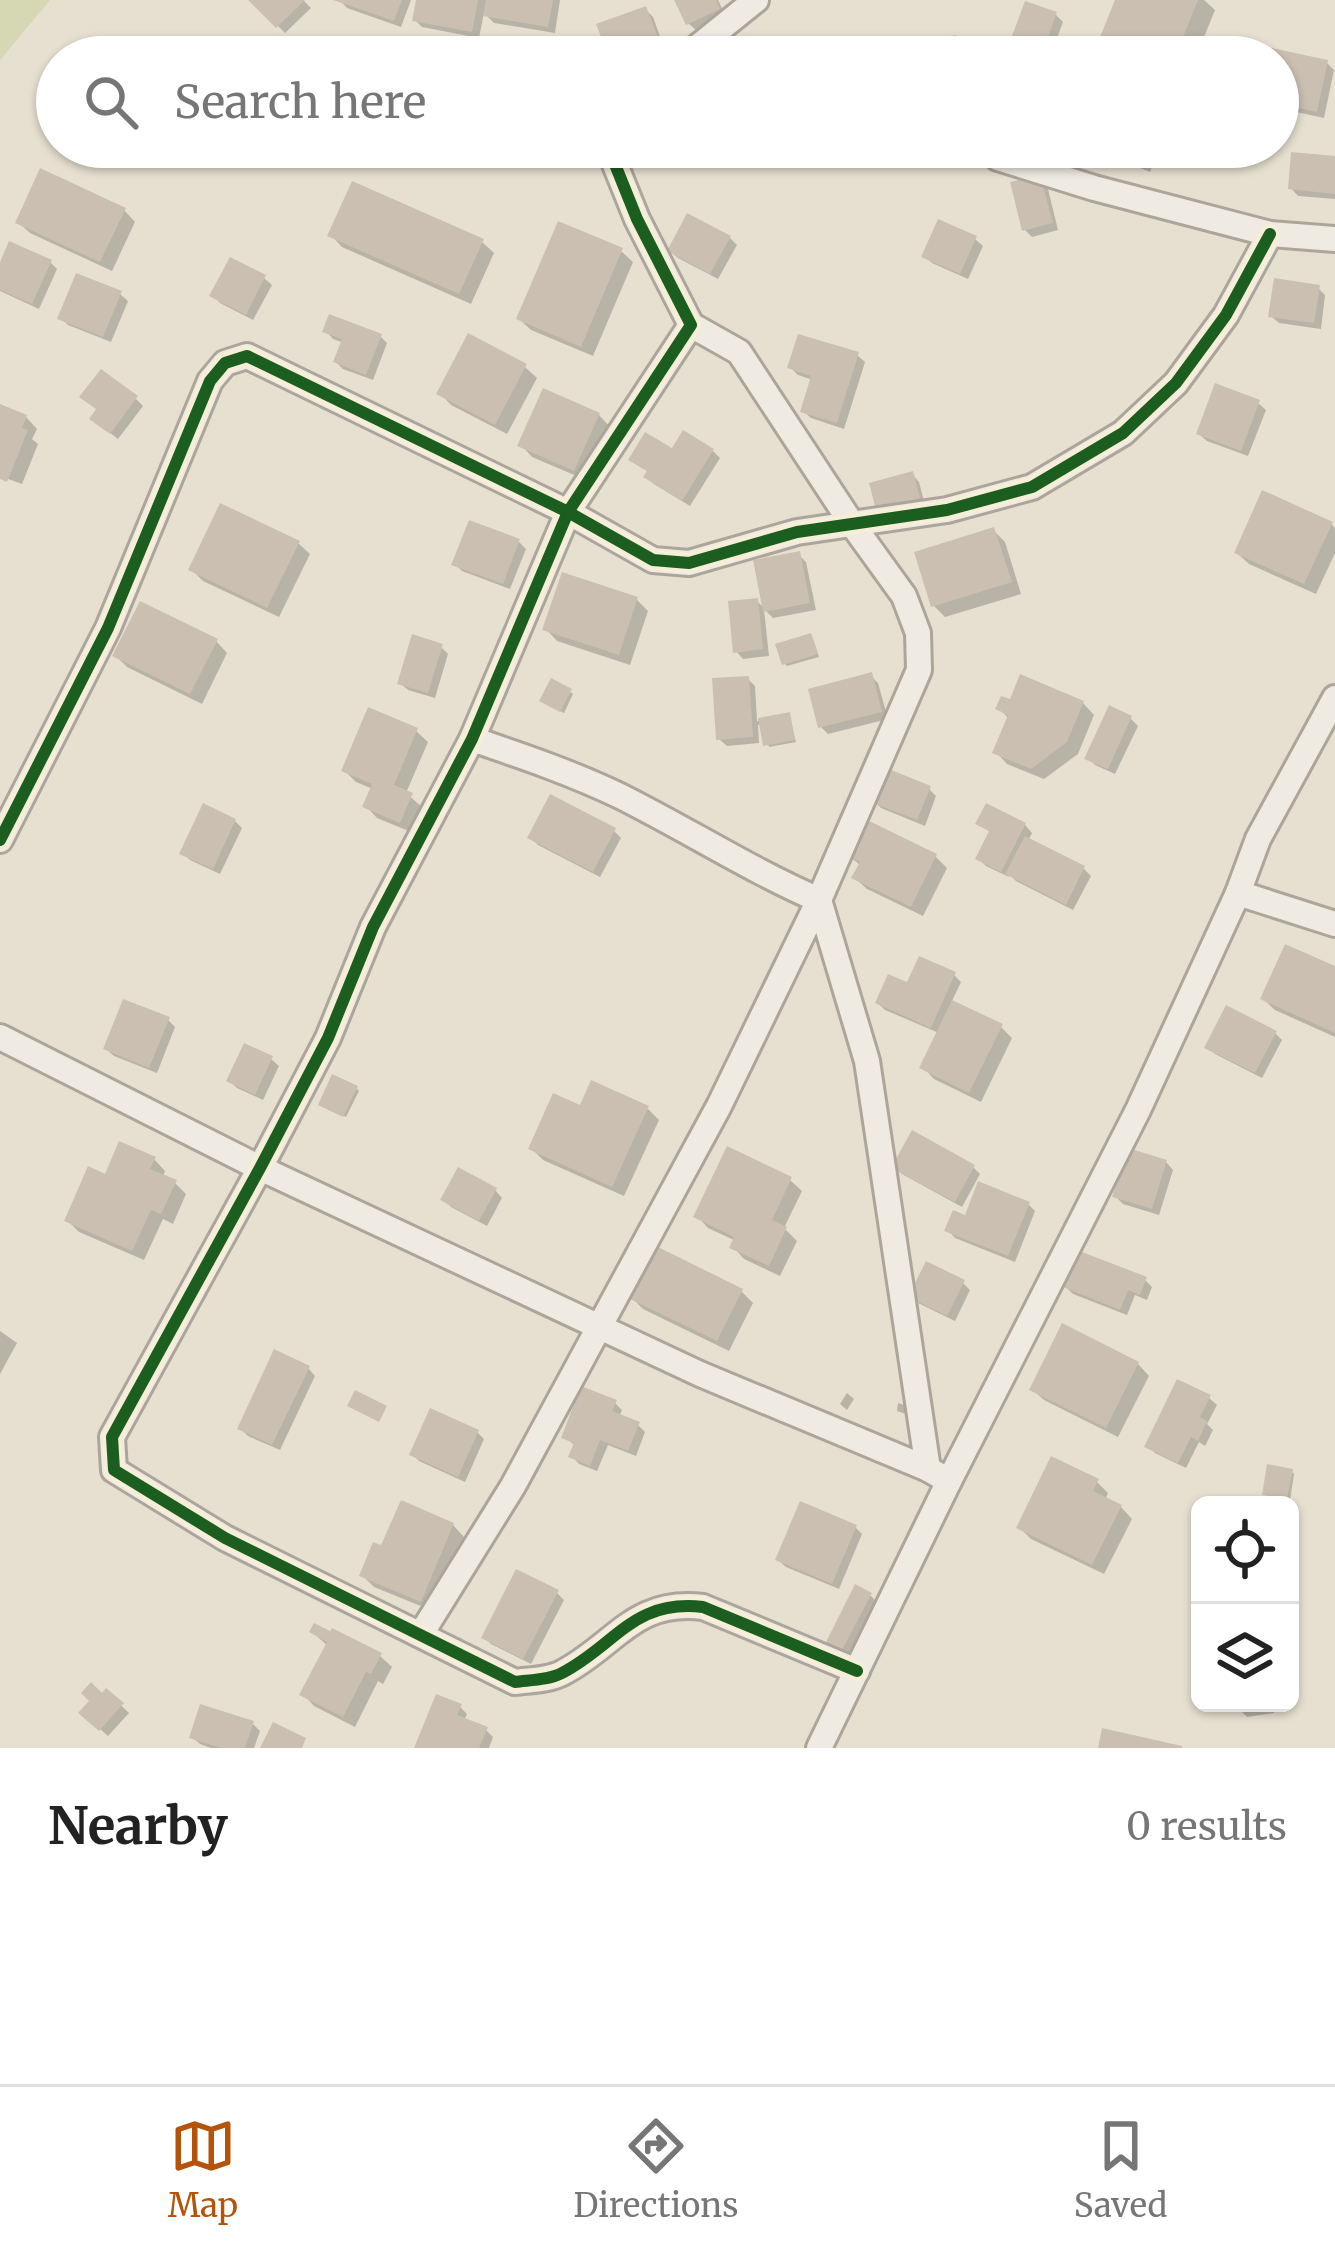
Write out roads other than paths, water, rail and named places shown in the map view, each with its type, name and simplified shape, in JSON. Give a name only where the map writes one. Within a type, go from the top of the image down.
[{"type":"street","points":[[711,36],[756,0]]},
{"type":"street","points":[[421,1634],[513,1486],[719,1106],[819,900],[919,670],[918,633],[904,596],[739,352],[691,325],[616,168]]},
{"type":"street","points":[[1030,168],[1270,234],[1335,238]]},
{"type":"street","points":[[0,840],[108,628],[210,381],[225,363],[247,356],[568,512],[653,560],[688,563],[796,532],[947,511],[1032,488],[1123,433],[1176,383],[1226,315],[1270,234]]},
{"type":"street","points":[[691,325],[568,512],[472,739],[374,928],[328,1038],[112,1437],[114,1470],[225,1538],[515,1682],[558,1675],[633,1619],[678,1604],[703,1607],[857,1671]]},
{"type":"street","points":[[820,1748],[939,1475],[1138,1110],[1258,839],[1335,698]]},
{"type":"street","points":[[472,739],[616,794],[731,859],[819,900],[867,1060],[939,1475]]},
{"type":"street","points":[[1238,893],[1335,923]]},
{"type":"street","points":[[0,1037],[260,1168],[700,1373],[939,1475]]}]
